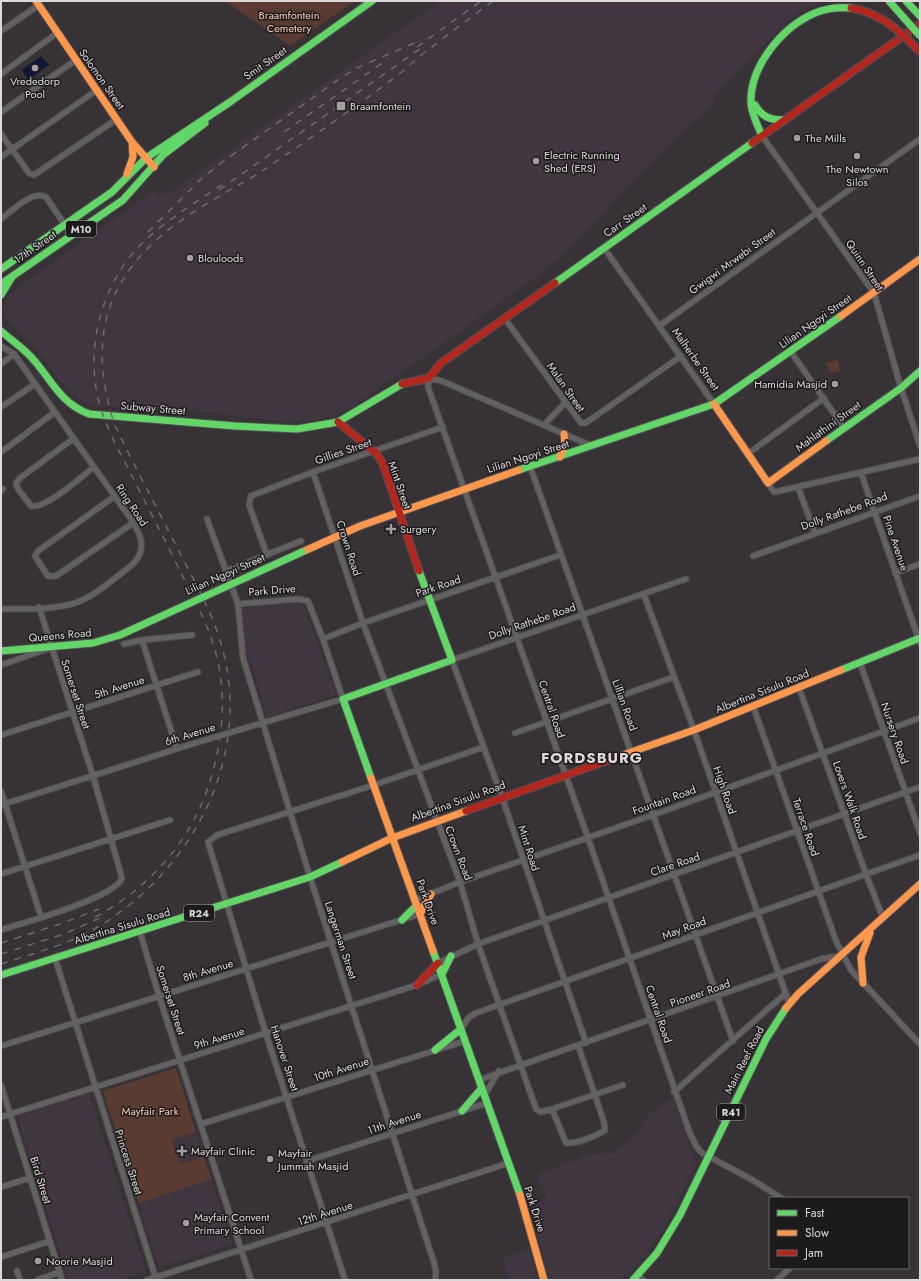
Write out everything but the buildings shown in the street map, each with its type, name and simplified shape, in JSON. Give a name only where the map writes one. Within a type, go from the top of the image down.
[{"type":"main road","name":"Smit Street","points":[[146,158],[230,102],[372,1]]},
{"type":"main road","points":[[889,1],[920,36]]},
{"type":"main road","points":[[906,1],[920,16]]},
{"type":"main road","name":"Solomon Street","points":[[38,3],[132,142],[154,167]]},
{"type":"main road","points":[[762,136],[752,110],[751,99],[757,68],[776,44],[794,26],[809,16],[835,8],[866,10],[885,20],[897,29],[920,51]]},
{"type":"main road","name":"Carr Street","points":[[428,378],[441,364],[506,320],[604,248],[920,24]]},
{"type":"main road","points":[[751,99],[758,112],[764,117],[774,121],[784,120]]},
{"type":"main road","name":"Smit Street","points":[[154,167],[163,155],[230,102]]},
{"type":"main road","points":[[126,177],[133,157],[132,142]]},
{"type":"main road","name":"17th Street","points":[[1,269],[112,192],[146,158]]},
{"type":"main road","name":"17th Street","points":[[1,284],[123,200],[154,167]]},
{"type":"main road","name":"Lilian Ngoyi Street","points":[[120,634],[335,536],[464,488],[593,446],[714,404],[791,352],[920,259]]},
{"type":"main road","points":[[1,295],[12,276]]},
{"type":"main road","name":"Subway Street","points":[[1,331],[32,357],[65,401],[74,408],[89,414],[235,426],[297,429],[316,427],[338,422]]},
{"type":"main road","name":"Mahlathini Street","points":[[768,483],[901,388],[920,371]]},
{"type":"main road","points":[[338,422],[410,381],[428,378]]},
{"type":"main road","name":"Malherbe Street","points":[[714,404],[749,453],[768,483]]},
{"type":"main road","name":"Mint Street","points":[[338,422],[373,451],[383,464],[398,512],[452,660]]},
{"type":"main road","points":[[560,457],[565,444],[564,434]]},
{"type":"main road","name":"Queens Road","points":[[1,651],[93,643],[120,634]]},
{"type":"main road","name":"Albertina Sisulu Road","points":[[1,975],[310,878],[392,838],[436,820],[694,730],[920,640]]},
{"type":"main road","name":"Dolly Rathebe Road","points":[[385,684],[452,660]]},
{"type":"main road","name":"6th Avenue","points":[[343,699],[385,684]]},
{"type":"main road","name":"Park Drive","points":[[343,699],[442,974],[528,1220],[544,1280]]},
{"type":"main road","name":"Main Reef Road","points":[[638,1278],[668,1236],[709,1158],[766,1039],[789,1003],[840,955],[874,927],[920,884]]},
{"type":"main road","points":[[420,914],[431,894]]},
{"type":"main road","points":[[402,920],[416,902]]},
{"type":"main road","points":[[863,983],[859,959],[864,944],[874,927]]},
{"type":"main road","points":[[442,974],[452,956]]},
{"type":"main road","points":[[418,985],[438,963]]},
{"type":"main road","points":[[435,1050],[461,1029]]},
{"type":"main road","points":[[462,1111],[482,1088]]},
{"type":"street","points":[[1,31],[38,3]]},
{"type":"street","points":[[908,32],[920,51]]},
{"type":"street","points":[[1,74],[57,33]]},
{"type":"street","points":[[1,112],[76,60]]},
{"type":"street","points":[[1,157],[97,90]]},
{"type":"street","points":[[1,134],[30,174],[36,175],[117,119]]},
{"type":"street","name":"Quinn Street","points":[[762,136],[874,293],[901,388],[920,446]]},
{"type":"street","name":"Gwigwi Mrwebi Street","points":[[659,326],[920,140]]},
{"type":"street","points":[[1,219],[23,203],[40,196],[46,197],[65,225]]},
{"type":"street","name":"Malherbe Street","points":[[604,248],[714,404]]},
{"type":"street","name":"Malan Street","points":[[506,320],[578,421],[585,423],[681,356]]},
{"type":"street","name":"Ring Road","points":[[1,346],[14,354],[115,496],[141,537],[142,548],[137,560],[132,566],[81,600],[67,605],[1,609]]},
{"type":"street","points":[[791,352],[844,428]]},
{"type":"street","points":[[1,364],[14,354]]},
{"type":"street","points":[[428,378],[442,380],[593,446]]},
{"type":"street","name":"Central Road","points":[[428,378],[428,387],[588,838],[651,1020],[674,1092],[693,1141],[700,1152],[709,1158],[751,1179],[779,1197]]},
{"type":"street","points":[[1,407],[35,384]]},
{"type":"street","points":[[749,453],[824,398]]},
{"type":"street","points":[[544,425],[565,403]]},
{"type":"street","points":[[1,452],[55,412]]},
{"type":"street","name":"Gillies Street","points":[[267,555],[249,505],[251,496],[312,472],[443,427]]},
{"type":"street","points":[[73,439],[17,481],[16,486],[31,506],[44,503],[94,467]]},
{"type":"street","points":[[768,483],[774,492],[920,459]]},
{"type":"street","name":"Lillian Road","points":[[530,466],[560,555],[613,699],[733,1041]]},
{"type":"street","name":"Crown Road","points":[[312,472],[385,684],[460,882],[478,944],[536,1109],[541,1112],[552,1109],[623,1085]]},
{"type":"street","name":"Pine Avenue","points":[[861,473],[895,573],[920,640]]},
{"type":"street","points":[[798,487],[815,533]]},
{"type":"street","points":[[115,496],[36,553],[35,556],[37,560],[48,576],[56,576],[133,523]]},
{"type":"street","name":"Dolly Rathebe Road","points":[[752,556],[920,496]]},
{"type":"street","name":"Langerman Street","points":[[207,518],[238,604],[243,658],[292,812],[310,878],[434,1263],[436,1272],[435,1280]]},
{"type":"street","points":[[226,571],[301,542]]},
{"type":"street","name":"Park Road","points":[[323,638],[430,599],[560,555]]},
{"type":"street","points":[[895,573],[920,564]]},
{"type":"street","name":"Dolly Rathebe Road","points":[[452,660],[686,579]]},
{"type":"street","name":"High Road","points":[[644,594],[694,730],[789,1003]]},
{"type":"street","name":"Park Drive","points":[[238,604],[305,599],[311,607],[323,638],[343,699]]},
{"type":"street","name":"Somerset Street","points":[[39,607],[122,878],[118,884],[95,898],[41,917]]},
{"type":"street","points":[[124,644],[142,640],[192,635]]},
{"type":"street","points":[[142,640],[176,749]]},
{"type":"street","points":[[1,665],[51,647]]},
{"type":"street","name":"Mint Road","points":[[452,660],[502,797],[543,921],[586,1043]]},
{"type":"street","name":"Nursery Road","points":[[860,663],[920,833]]},
{"type":"street","name":"5th Avenue","points":[[1,735],[198,672]]},
{"type":"street","points":[[515,733],[674,677]]},
{"type":"street","name":"Lovers Walk Road","points":[[799,688],[883,918]]},
{"type":"street","name":"6th Avenue","points":[[3,804],[176,749],[343,699]]},
{"type":"street","name":"Terrace Road","points":[[753,706],[840,955],[863,983],[920,1044]]},
{"type":"street","name":"Fountain Road","points":[[416,902],[460,882],[716,793],[920,718]]},
{"type":"street","points":[[292,812],[484,747]]},
{"type":"street","name":"Clare Road","points":[[438,963],[478,944],[797,832],[920,787]]},
{"type":"street","points":[[1,791],[3,804],[41,917],[1,930]]},
{"type":"street","name":"Hanover Street","points":[[292,812],[217,835],[208,842],[266,1034],[345,1280]]},
{"type":"street","points":[[1,874],[170,820]]},
{"type":"street","name":"May Road","points":[[461,1029],[473,1015],[499,1004],[920,855]]},
{"type":"street","name":"8th Avenue","points":[[1,1046],[420,914]]},
{"type":"street","name":"Somerset Street","points":[[140,932],[159,996],[251,1280]]},
{"type":"street","name":"Pioneer Road","points":[[479,1080],[780,975],[821,959],[840,955]]},
{"type":"street","name":"Princess Street","points":[[55,958],[156,1279]]},
{"type":"street","name":"9th Avenue","points":[[1,1117],[418,985],[442,974]]},
{"type":"street","points":[[674,1092],[733,1041],[786,992]]},
{"type":"street","name":"10th Avenue","points":[[201,1124],[465,1041]]},
{"type":"street","points":[[552,1109],[566,1143],[570,1144],[605,1130],[604,1122],[578,1046]]},
{"type":"street","points":[[486,1100],[499,1072]]},
{"type":"street","name":"Bird Street","points":[[1,1085],[62,1280]]},
{"type":"street","name":"11th Avenue","points":[[306,1161],[462,1111],[486,1100]]},
{"type":"street","name":"12th Avenue","points":[[148,1280],[156,1279],[508,1163]]},
{"type":"street","points":[[1,1187],[30,1178]]},
{"type":"street","points":[[1,1257],[50,1242]]},
{"type":"street","points":[[777,1280],[789,1269]]},
{"type":"street","points":[[17,1271],[20,1280]]},
{"type":"street","points":[[38,1280],[60,1272]]},
{"type":"shaded area","points":[[440,1],[824,1],[795,15],[713,96],[714,103],[666,148],[563,254],[537,276],[467,327],[348,409],[334,416],[316,420],[285,422],[172,408],[94,407],[82,402],[60,381],[44,359],[4,316],[4,304],[9,294],[152,191],[156,195],[173,191]]},
{"type":"shaded area","points":[[297,603],[304,607],[337,695],[267,717],[244,642],[242,608]]},
{"type":"shaded area","points":[[89,1093],[146,1272],[120,1280],[69,1280],[17,1116]]},
{"type":"shaded area","points":[[673,1097],[696,1165],[664,1229],[641,1260],[621,1280],[549,1280],[530,1208],[547,1199],[537,1175],[590,1154],[614,1153],[642,1129],[649,1114]]},
{"type":"shaded area","name":"Mayfair Convent Primary School","points":[[196,1132],[232,1244],[159,1267],[123,1155]]},
{"type":"shaded area","points":[[529,1249],[536,1280],[510,1280],[502,1258]]},
{"type":"green space","name":"Braamfontein Cemetery","points":[[225,1],[355,1],[290,46]]},
{"type":"green space","points":[[838,360],[840,371],[831,373],[825,363]]},
{"type":"green space","name":"Mayfair Park","points":[[176,1068],[196,1132],[172,1140],[180,1164],[204,1157],[212,1179],[139,1203],[103,1091]]},
{"type":"water","name":"Vrededorp Pool","points":[[41,56],[49,65],[28,80],[22,70]]},
{"type":"railway","points":[[417,47],[481,1]]},
{"type":"railway","points":[[1,964],[69,941],[91,931],[128,906],[160,876],[188,841],[209,803],[223,762],[230,719],[228,675],[217,631],[209,610],[114,423],[109,404],[105,385],[102,347],[104,328],[116,292],[126,275],[145,251],[168,230],[207,203],[257,174],[331,124],[398,75],[424,53],[493,1]]},
{"type":"railway","points":[[148,232],[201,179],[221,163],[342,77],[357,68],[421,40]]},
{"type":"railway","points":[[219,190],[424,46]]},
{"type":"railway","points":[[284,132],[388,59]]},
{"type":"railway","points":[[95,917],[131,894],[148,879],[177,847],[189,829],[199,810],[212,774],[220,740],[222,722],[222,688],[220,671],[213,643],[194,599],[107,426],[101,408],[95,380],[94,362],[98,326],[103,308],[118,274],[138,247],[173,218],[223,184]]},
{"type":"railway","points":[[1,943],[60,924],[99,909]]},
{"type":"railway","points":[[1,954],[64,934],[102,917]]},
{"type":"traffic: fast","points":[[1,269],[112,192],[146,158],[230,102],[372,1]]},
{"type":"traffic: fast","points":[[889,1],[920,36]]},
{"type":"traffic: fast","points":[[906,1],[920,16]]},
{"type":"traffic: fast","points":[[762,136],[755,120],[751,104],[752,90],[756,76],[770,50],[780,38],[803,19],[824,10],[833,8],[851,8]]},
{"type":"traffic: fast","points":[[755,105],[767,117],[784,120]]},
{"type":"traffic: fast","points":[[1,284],[123,200],[163,155],[205,123]]},
{"type":"traffic: fast","points":[[555,283],[752,143]]},
{"type":"traffic: fast","points":[[1,295],[12,277]]},
{"type":"traffic: fast","points":[[519,470],[714,404],[841,316]]},
{"type":"traffic: fast","points":[[1,331],[32,358],[63,397],[79,409],[89,414],[235,426],[297,429],[338,422],[402,384]]},
{"type":"traffic: fast","points":[[826,441],[901,388],[920,371]]},
{"type":"traffic: fast","points":[[120,635],[302,552]]},
{"type":"traffic: fast","points":[[371,778],[343,699],[452,660],[419,571]]},
{"type":"traffic: fast","points":[[1,651],[93,643],[120,635]]},
{"type":"traffic: fast","points":[[841,670],[920,638]]},
{"type":"traffic: fast","points":[[1,975],[310,877],[342,862]]},
{"type":"traffic: fast","points":[[402,920],[417,905]]},
{"type":"traffic: fast","points":[[433,951],[520,1195]]},
{"type":"traffic: fast","points":[[442,974],[451,956]]},
{"type":"traffic: fast","points":[[633,1280],[657,1253],[680,1215],[766,1039],[786,1008]]},
{"type":"traffic: fast","points":[[435,1050],[461,1029]]},
{"type":"traffic: fast","points":[[462,1111],[482,1088]]},
{"type":"traffic: slow","points":[[36,1],[132,142],[154,167]]},
{"type":"traffic: slow","points":[[127,174],[133,157],[132,142]]},
{"type":"traffic: slow","points":[[841,316],[920,259]]},
{"type":"traffic: slow","points":[[714,404],[768,483],[826,441]]},
{"type":"traffic: slow","points":[[560,457],[565,444],[564,434]]},
{"type":"traffic: slow","points":[[302,552],[360,526],[519,470]]},
{"type":"traffic: slow","points":[[620,756],[694,730],[841,670]]},
{"type":"traffic: slow","points":[[371,778],[433,951]]},
{"type":"traffic: slow","points":[[342,862],[392,838],[466,811]]},
{"type":"traffic: slow","points":[[786,1008],[798,994],[920,884]]},
{"type":"traffic: slow","points":[[420,914],[431,894]]},
{"type":"traffic: slow","points":[[863,983],[861,957],[870,933]]},
{"type":"traffic: slow","points":[[520,1195],[544,1280]]},
{"type":"traffic: jam","points":[[851,8],[872,14],[889,24],[920,52]]},
{"type":"traffic: jam","points":[[752,143],[920,24]]},
{"type":"traffic: jam","points":[[402,384],[429,378],[441,363],[555,283]]},
{"type":"traffic: jam","points":[[338,422],[377,454],[383,464],[419,571]]},
{"type":"traffic: jam","points":[[466,811],[620,756]]},
{"type":"traffic: jam","points":[[417,985],[438,963]]},
{"type":"place","name":"Vrededorp Pool","points":[[35,68]]},
{"type":"place","name":"Braamfontein","points":[[341,106]]},
{"type":"place","name":"The Mills","points":[[797,138]]},
{"type":"place","name":"The Newtown Silos","points":[[857,156]]},
{"type":"place","name":"Electric Running Shed (ERS)","points":[[536,161]]},
{"type":"place","name":"Blouloods","points":[[190,258]]},
{"type":"place","name":"Hamidia Masjid","points":[[835,384]]},
{"type":"place","name":"Surgery","points":[[391,529]]},
{"type":"place","name":"Mayfair Clinic","points":[[182,1151]]},
{"type":"place","name":"Mayfair Jummah Masjid","points":[[270,1159]]},
{"type":"place","name":"Mayfair Convent Primary School","points":[[186,1223]]},
{"type":"place","name":"Noorie Masjid","points":[[38,1261]]},
{"type":"district","name":"FORDSBURG","points":[[592,758]]}]
